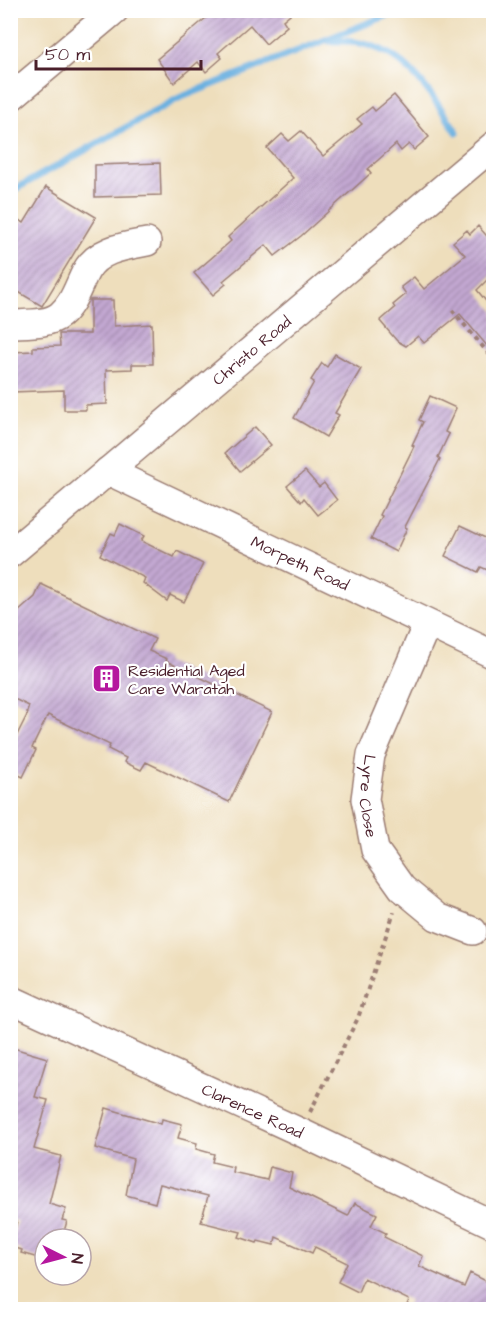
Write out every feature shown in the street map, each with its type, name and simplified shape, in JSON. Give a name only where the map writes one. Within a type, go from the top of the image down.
[{"type":"street","points":[[10,98],[115,10]]},
{"type":"street","name":"Christo Road","points":[[10,554],[494,145]]},
{"type":"street","points":[[10,324],[40,322],[59,316],[74,298],[87,268],[100,256],[119,247],[147,242]]},
{"type":"street","name":"Morpeth Road","points":[[108,471],[494,655]]},
{"type":"street","name":"Lyre Close","points":[[427,624],[371,755],[365,799],[375,850],[402,888],[438,918],[473,931]]},
{"type":"street","name":"Clarence Road","points":[[10,999],[300,1132],[494,1225]]},
{"type":"path","points":[[452,310],[494,360]]},
{"type":"path","points":[[300,1132],[358,1018],[402,888]]},
{"type":"building","points":[[200,10],[295,10],[283,20],[287,26],[266,44],[250,25],[218,53],[222,58],[206,72],[198,62],[174,83],[157,59],[206,18]]},
{"type":"building","points":[[394,95],[429,137],[414,150],[409,144],[401,151],[396,144],[368,169],[371,173],[301,236],[275,256],[266,245],[223,281],[226,284],[213,295],[194,273],[231,241],[228,237],[293,178],[267,148],[282,134],[289,141],[301,131],[323,156],[362,124],[357,119],[372,107],[375,111]]},
{"type":"building","points":[[160,163],[161,195],[95,197],[95,165]]},
{"type":"building","points":[[46,187],[96,217],[42,306],[10,287],[10,215],[24,223]]},
{"type":"building","points":[[478,226],[494,244],[494,273],[477,290],[494,311],[494,354],[460,314],[424,343],[418,336],[406,346],[397,341],[380,321],[406,294],[401,287],[414,277],[424,289],[465,255],[453,242],[467,230],[470,234]]},
{"type":"building","points":[[90,300],[113,300],[114,326],[152,324],[153,364],[132,364],[132,369],[106,370],[107,404],[86,405],[86,410],[64,410],[64,390],[13,392],[12,352],[33,351],[33,347],[60,346],[59,334],[90,334]]},
{"type":"building","points":[[335,354],[361,369],[335,413],[339,415],[326,437],[294,418],[314,382],[311,380],[322,363],[327,367]]},
{"type":"building","points":[[430,396],[456,408],[445,432],[449,434],[438,457],[440,459],[405,527],[407,528],[396,552],[371,539],[382,516],[380,515],[414,446],[412,445],[423,422],[419,420]]},
{"type":"building","points":[[255,427],[271,445],[240,471],[225,453]]},
{"type":"building","points":[[305,471],[319,487],[324,483],[337,500],[318,515],[304,498],[301,502],[287,486]]},
{"type":"building","points":[[120,524],[144,536],[141,541],[174,557],[177,551],[203,564],[184,602],[170,595],[167,601],[143,583],[145,578],[100,555],[111,533],[115,535]]},
{"type":"building","points":[[460,526],[494,542],[494,573],[481,567],[478,572],[445,556]]},
{"type":"building","name":"Residential Aged Care Waratah","points":[[41,584],[155,639],[149,651],[272,712],[229,802],[146,762],[141,770],[124,762],[126,758],[108,749],[110,745],[48,715],[32,748],[36,750],[23,777],[10,771],[10,749],[28,713],[29,706],[10,697],[10,619],[35,597]]},
{"type":"building","points":[[10,1047],[47,1058],[35,1097],[48,1100],[34,1149],[61,1156],[49,1204],[66,1209],[62,1220],[67,1221],[65,1227],[33,1227],[33,1256],[21,1253],[22,1250],[10,1247],[17,1221],[10,1220]]},
{"type":"building","points":[[106,1108],[161,1124],[162,1119],[182,1124],[178,1138],[197,1143],[196,1149],[214,1154],[212,1162],[233,1167],[232,1172],[267,1180],[270,1167],[292,1173],[289,1187],[348,1216],[355,1203],[377,1214],[371,1226],[386,1233],[384,1237],[423,1256],[419,1266],[464,1287],[470,1273],[494,1285],[494,1310],[405,1310],[409,1300],[364,1278],[358,1292],[338,1282],[347,1263],[315,1247],[312,1253],[276,1237],[274,1245],[258,1241],[257,1243],[239,1237],[241,1232],[201,1222],[208,1196],[160,1184],[155,1203],[126,1195],[133,1159],[95,1148]]},
{"type":"waterway","points":[[10,192],[179,98],[401,10]]},
{"type":"waterway","points":[[330,41],[354,42],[374,47],[391,55],[420,80],[457,132]]},
{"type":"place","name":"Residential Aged Care Waratah","points":[[107,679]]}]
